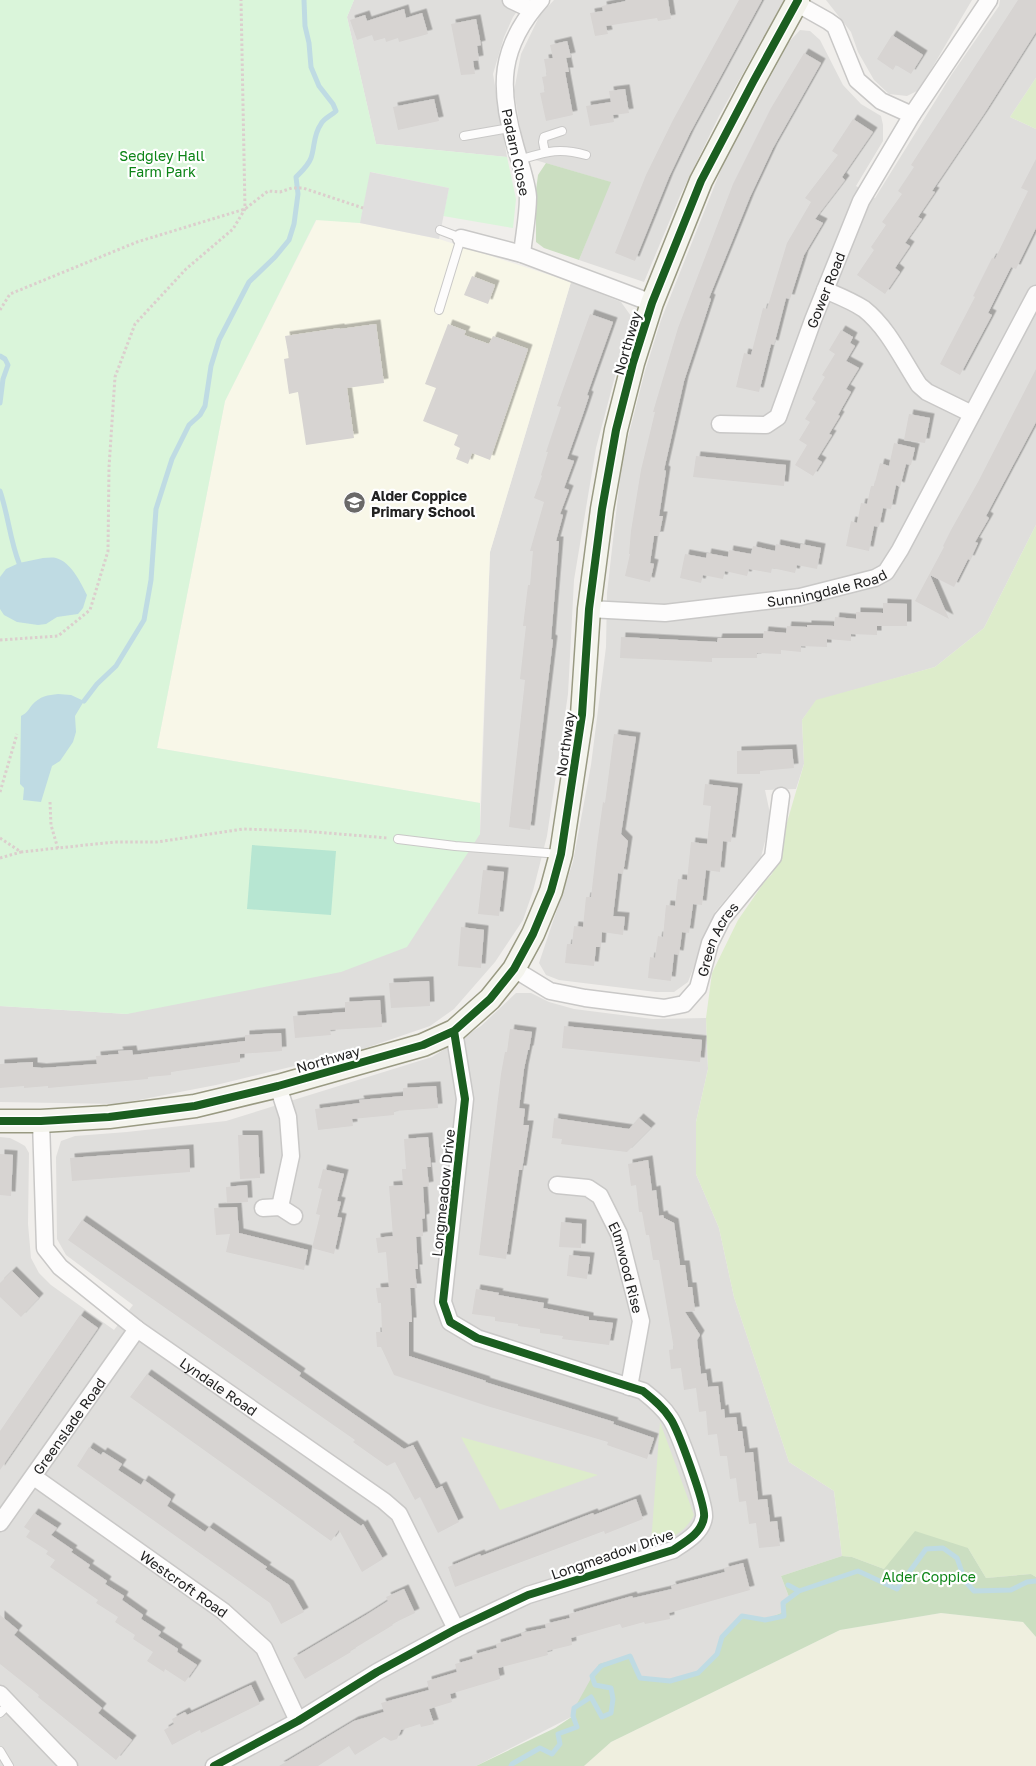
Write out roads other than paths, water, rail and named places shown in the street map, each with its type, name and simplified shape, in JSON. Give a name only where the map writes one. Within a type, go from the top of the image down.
[{"type":"street","points":[[511,0],[536,5]]},
{"type":"street","name":"Gower Road","points":[[720,424],[766,425],[778,417],[813,320],[862,200],[912,115],[989,0]]},
{"type":"street","points":[[797,2],[835,26],[857,80],[881,101],[912,115]]},
{"type":"street","name":"Northway","points":[[0,1121],[41,1121],[109,1117],[195,1106],[278,1086],[422,1044],[454,1031],[490,999],[514,969],[533,934],[552,891],[561,854],[582,715],[589,609],[602,509],[616,430],[633,363],[652,303],[701,181],[797,2]]},
{"type":"street","name":"Padarn Close","points":[[522,254],[528,196],[510,128],[503,83],[511,44],[526,17],[536,5]]},
{"type":"street","points":[[461,238],[522,254],[652,303]]},
{"type":"street","points":[[826,290],[849,300],[864,310],[882,327],[918,384],[927,392],[972,414]]},
{"type":"street","name":"Sunningdale Road","points":[[589,609],[665,613],[800,597],[875,578],[886,572],[900,550],[1036,294]]},
{"type":"street","name":"Green Acres","points":[[514,969],[550,991],[585,998],[664,1008],[684,1004],[698,988],[710,943],[722,919],[773,856],[782,796]]},
{"type":"street","name":"Longmeadow Drive","points":[[214,1766],[298,1721],[377,1672],[456,1629],[528,1595],[673,1550],[689,1540],[699,1528],[704,1516],[701,1500],[680,1439],[670,1418],[656,1401],[643,1391],[477,1338],[450,1322],[443,1302],[465,1099],[454,1031]]},
{"type":"street","points":[[263,1208],[287,1211],[291,1156],[288,1117],[278,1086]]},
{"type":"street","name":"Lyndale Road","points":[[41,1121],[45,1248],[60,1267],[137,1329],[384,1501],[399,1514],[456,1629]]},
{"type":"street","name":"Elmwood Rise","points":[[557,1185],[588,1188],[600,1196],[619,1234],[638,1303],[640,1321],[629,1387]]},
{"type":"street","name":"Greenslade Road","points":[[0,1523],[137,1329]]},
{"type":"street","name":"Westcroft Road","points":[[34,1477],[223,1611],[264,1648],[298,1721]]},
{"type":"street","points":[[3,1704],[68,1766]]},
{"type":"lane","points":[[464,136],[510,128]]},
{"type":"lane","points":[[545,152],[544,137],[562,131]]},
{"type":"lane","points":[[519,160],[545,152],[568,150],[586,155]]},
{"type":"lane","points":[[439,310],[461,238],[440,230]]},
{"type":"lane","points":[[398,839],[455,846],[561,854]]},
{"type":"lane","points":[[0,1751],[9,1766]]},
{"type":"water","points":[[43,558],[56,558],[71,568],[87,595],[83,608],[78,614],[57,617],[46,624],[38,625],[17,622],[4,615],[0,609],[0,577],[6,569],[19,563]]},
{"type":"water","points":[[58,694],[71,695],[84,701],[75,716],[76,732],[73,742],[60,761],[52,766],[41,802],[23,800],[24,788],[20,784],[21,716],[41,698]]},
{"type":"waterway","points":[[84,701],[97,684],[116,666],[144,620],[151,580],[156,509],[172,459],[189,425],[200,415],[205,406],[211,366],[219,340],[249,282],[275,257],[289,240],[294,224],[298,194],[296,177],[310,161],[318,128],[324,120],[336,111],[319,86],[311,67],[305,26],[304,0]]},
{"type":"waterway","points":[[0,356],[5,359],[8,365],[3,379],[0,403]]},
{"type":"waterway","points":[[0,491],[19,563]]},
{"type":"waterway","points":[[511,1766],[540,1748],[552,1754],[560,1744],[558,1734],[577,1727],[573,1716],[574,1708],[591,1697],[602,1717],[611,1713],[613,1699],[611,1688],[595,1685],[592,1676],[601,1666],[630,1656],[640,1678],[670,1681],[698,1673],[717,1654],[722,1637],[742,1616],[765,1620],[784,1616],[783,1603],[799,1591],[858,1571],[897,1589],[926,1549],[943,1548],[957,1558],[965,1581],[974,1591],[1011,1590],[1027,1582],[1036,1581]]},
{"type":"waterway","points":[[788,1585],[799,1591]]},
{"type":"place","name":"Alder Coppice Primary School","points":[[355,503]]},
{"type":"park label","name":"Sedgley Hall Farm Park","points":[[162,164]]},
{"type":"park label","name":"Alder Coppice","points":[[929,1576]]}]
